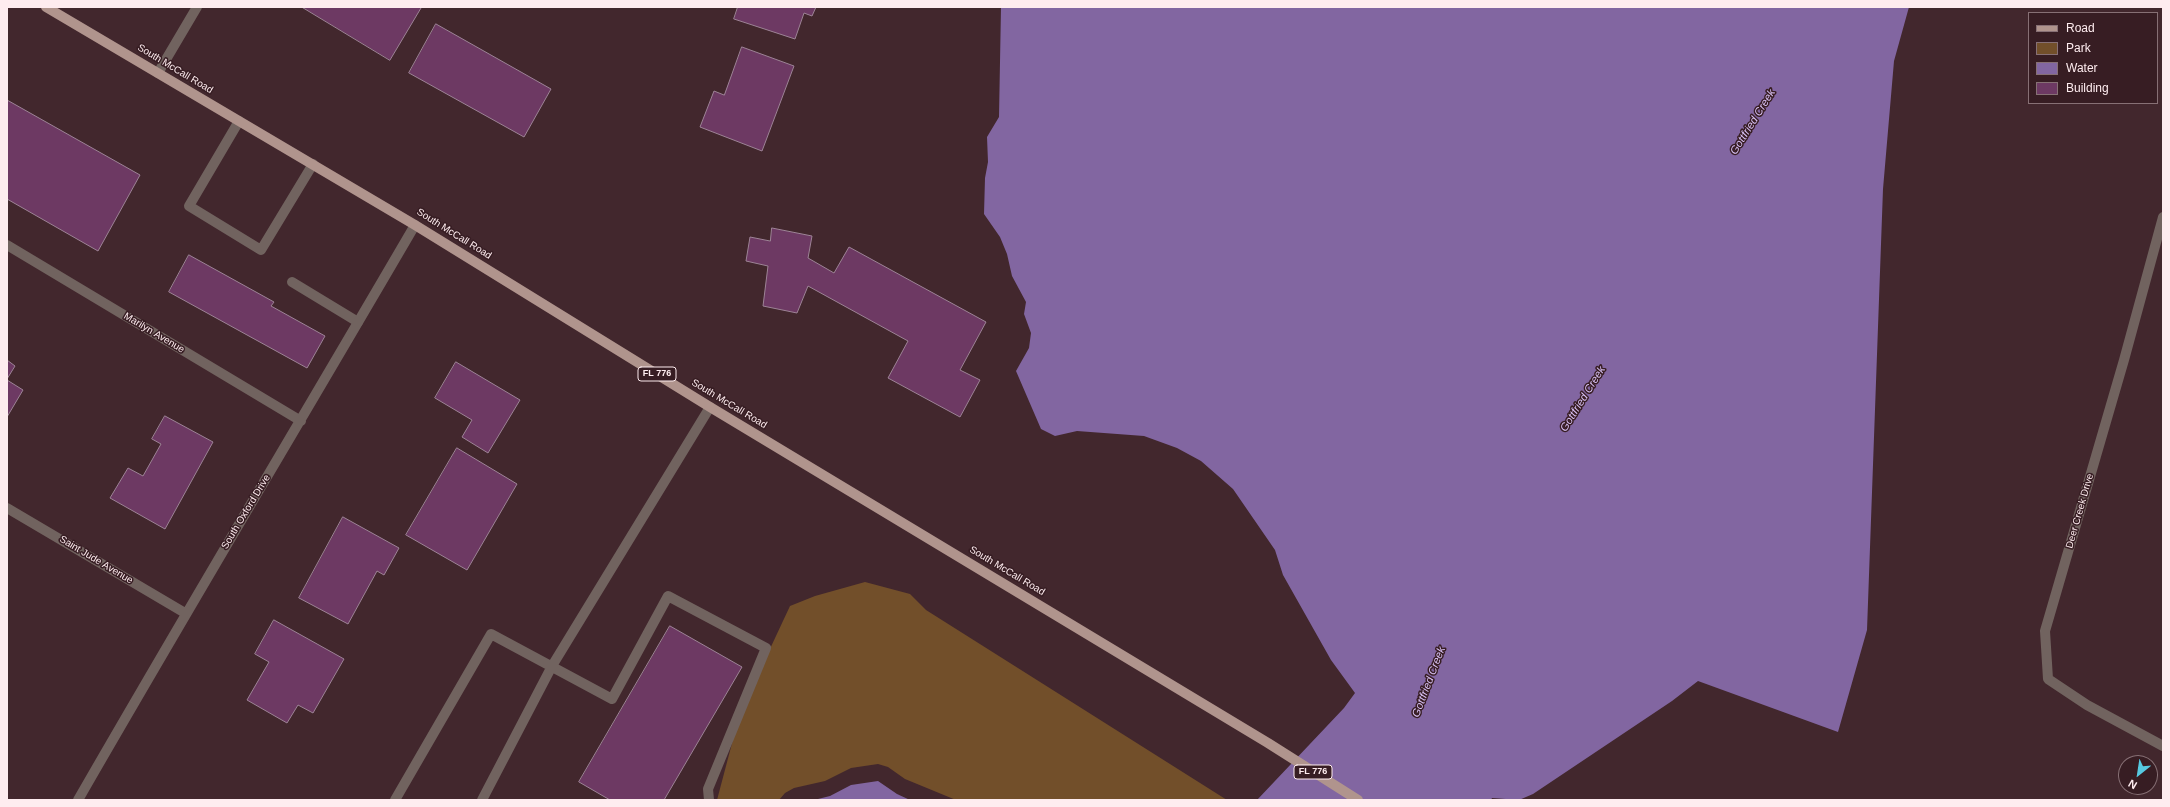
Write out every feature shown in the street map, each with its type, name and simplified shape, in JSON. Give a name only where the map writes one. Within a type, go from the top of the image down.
[{"type":"main road","name":"South McCall Road","points":[[46,7],[415,225],[710,407],[1268,743],[1358,800]]},
{"type":"street","points":[[158,73],[197,7]]},
{"type":"street","points":[[238,121],[189,206],[261,250],[313,164]]},
{"type":"street","name":"Deer Creek Drive","points":[[2163,217],[2045,631],[2048,679],[2087,705],[2163,746]]},
{"type":"street","name":"South Oxford Drive","points":[[78,800],[185,613],[301,421],[415,225]]},
{"type":"street","name":"Marilyn Avenue","points":[[7,246],[301,421]]},
{"type":"street","points":[[292,282],[358,322]]},
{"type":"street","points":[[482,800],[552,666],[710,407]]},
{"type":"street","name":"Saint Jude Avenue","points":[[7,508],[185,613]]},
{"type":"street","points":[[395,800],[491,634],[612,699],[668,596],[766,648],[708,789],[709,800]]},
{"type":"green space","points":[[865,582],[910,594],[926,610],[1227,800],[956,800],[905,779],[888,767],[878,764],[851,768],[825,781],[794,788],[785,793],[779,800],[717,800],[740,713],[790,606],[815,596]]},
{"type":"water","name":"Gottfried Creek","points":[[1001,7],[1909,7],[1894,61],[1883,189],[1867,630],[1838,732],[1698,681],[1672,701],[1533,794],[1519,800],[1492,798],[1491,800],[1257,800],[1344,708],[1355,693],[1331,660],[1283,575],[1275,550],[1233,489],[1201,461],[1177,448],[1144,436],[1077,431],[1055,436],[1041,429],[1016,371],[1029,348],[1031,333],[1024,314],[1026,302],[1012,276],[1007,254],[1000,237],[984,214],[985,178],[988,162],[987,137],[999,117]]},
{"type":"water","points":[[878,781],[897,794],[910,800],[814,800],[830,796],[851,785]]},
{"type":"building","points":[[302,7],[420,7],[421,8],[390,60]]},
{"type":"building","points":[[738,7],[816,7],[812,16],[804,13],[795,39],[734,19]]},
{"type":"building","points":[[436,24],[551,89],[524,137],[409,73]]},
{"type":"building","points":[[742,47],[794,66],[762,151],[700,127],[714,91],[724,95]]},
{"type":"building","points":[[7,100],[140,175],[98,251],[7,199]]},
{"type":"building","points":[[772,228],[812,236],[808,258],[834,273],[849,247],[986,322],[960,370],[980,380],[960,417],[888,378],[908,341],[808,286],[797,313],[763,306],[768,266],[746,261],[750,237],[770,241]]},
{"type":"building","points":[[189,255],[274,302],[271,306],[325,336],[307,368],[169,292]]},
{"type":"building","points":[[7,360],[15,366],[7,379]]},
{"type":"building","points":[[456,362],[520,400],[488,453],[462,437],[472,420],[435,398]]},
{"type":"building","points":[[7,380],[23,390],[7,417]]},
{"type":"building","points":[[165,416],[213,442],[165,529],[110,498],[128,468],[143,476],[161,444],[152,439]]},
{"type":"building","points":[[457,448],[517,484],[467,570],[406,535]]},
{"type":"building","points":[[343,517],[399,548],[384,575],[377,571],[348,624],[299,598]]},
{"type":"building","points":[[274,620],[344,659],[313,713],[298,705],[287,723],[247,700],[269,662],[255,654]]},
{"type":"building","points":[[670,626],[742,667],[664,800],[610,800],[579,782]]}]
